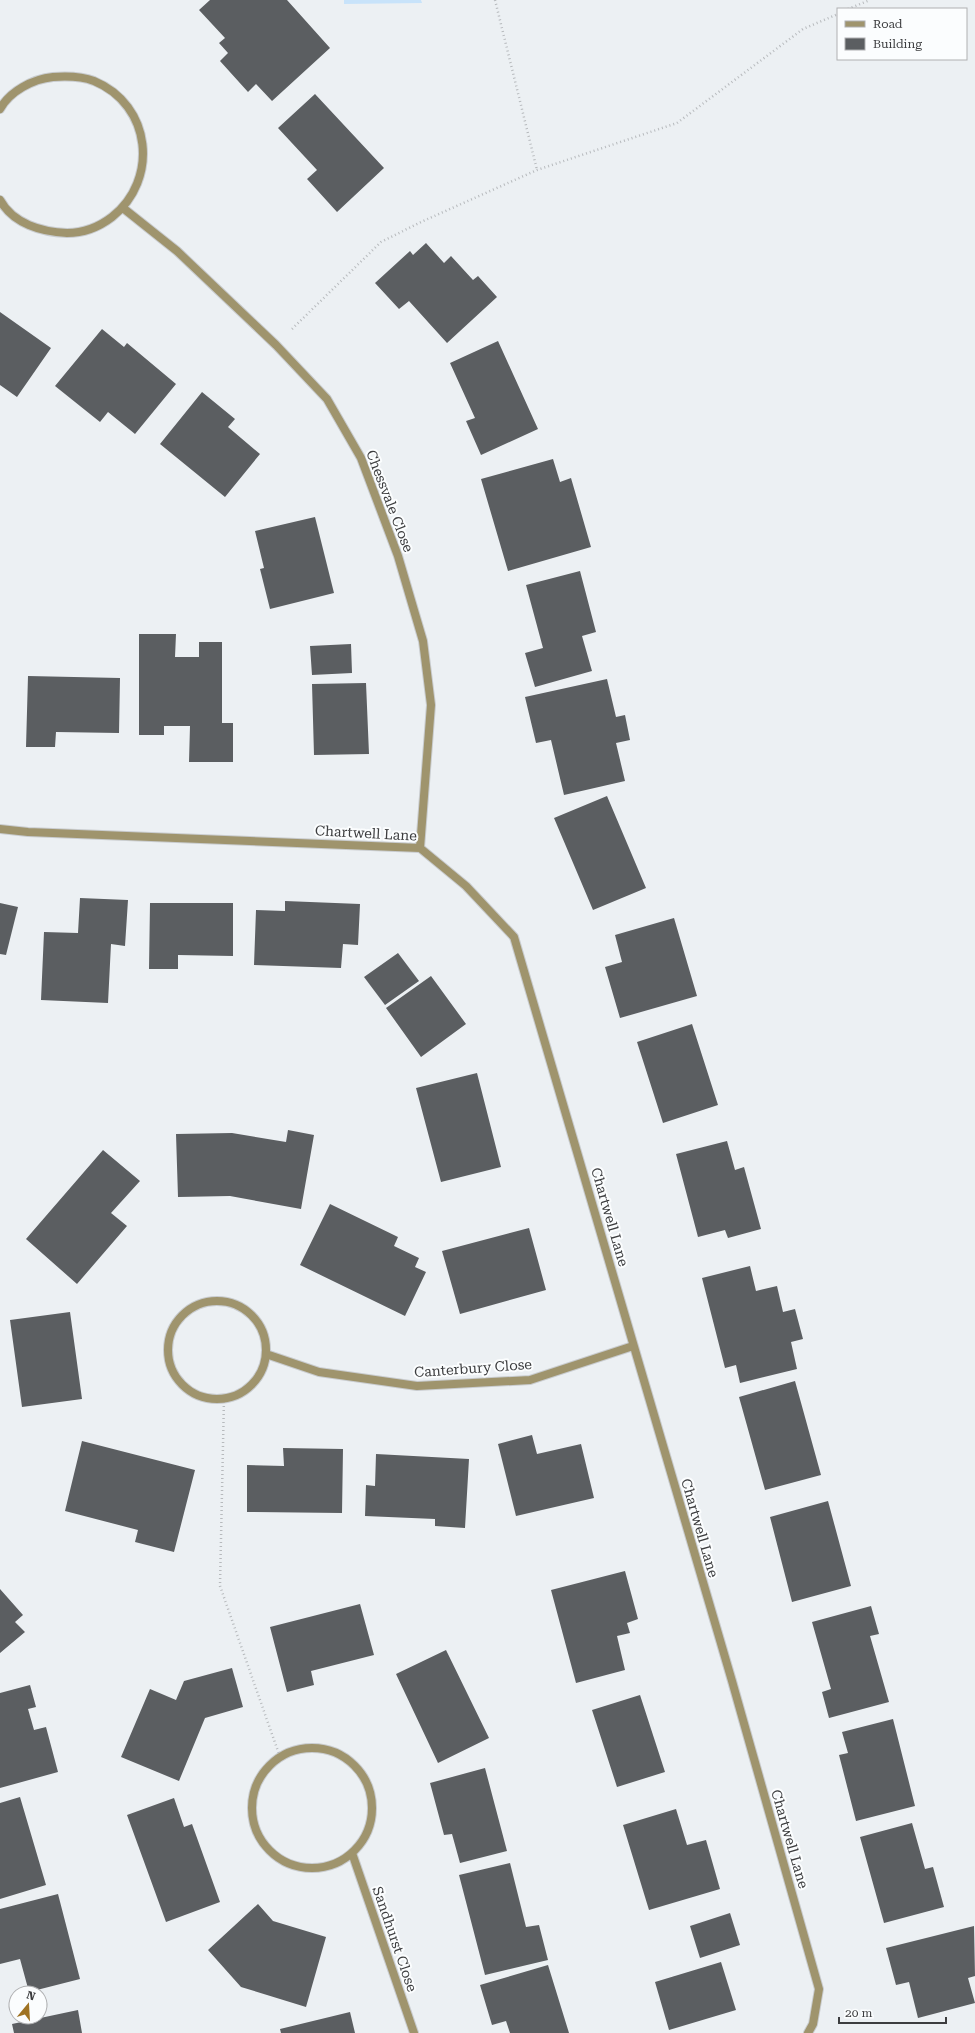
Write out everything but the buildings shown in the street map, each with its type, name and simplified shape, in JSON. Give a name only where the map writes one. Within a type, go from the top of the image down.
[{"type":"street","points":[[0,109],[21,88],[44,78],[69,76],[94,81],[116,95],[133,114],[142,138],[143,163],[137,187],[123,208],[101,225],[75,233],[48,232],[22,222],[0,200]]},
{"type":"street","name":"Chessvale Close","points":[[123,208],[177,251],[276,345],[327,399],[361,458],[398,556],[421,634],[431,705],[420,848]]},
{"type":"street","name":"Chartwell Lane","points":[[0,829],[28,832],[420,848],[466,886],[514,937],[571,1127],[633,1346],[732,1681],[819,1989],[813,2024],[808,2033]]},
{"type":"street","points":[[218,1300],[234,1303],[248,1312],[259,1323],[265,1338],[266,1354],[262,1370],[252,1384],[240,1393],[224,1398],[208,1398],[192,1392],[180,1382],[171,1368],[168,1352],[170,1336],[176,1321],[187,1310],[207,1302],[218,1300]]},
{"type":"street","name":"Canterbury Close","points":[[266,1354],[319,1372],[417,1386],[530,1380],[633,1346]]},
{"type":"street","points":[[318,1749],[337,1754],[354,1765],[366,1781],[372,1799],[371,1819],[364,1838],[352,1853],[335,1864],[316,1868],[296,1866],[278,1858],[263,1844],[254,1826],[252,1807],[255,1787],[265,1770],[280,1757],[298,1750],[318,1749]]},
{"type":"street","name":"Sandhurst Close","points":[[352,1853],[414,2033]]},
{"type":"path","points":[[495,0],[537,170]]},
{"type":"path","points":[[850,8],[870,0]]},
{"type":"path","points":[[276,345],[382,242],[421,222],[537,170],[677,123],[803,29],[837,14]]},
{"type":"path","points":[[224,1398],[220,1586],[280,1757]]},
{"type":"shaded area","points":[[344,0],[421,0],[422,3],[344,4]]}]
